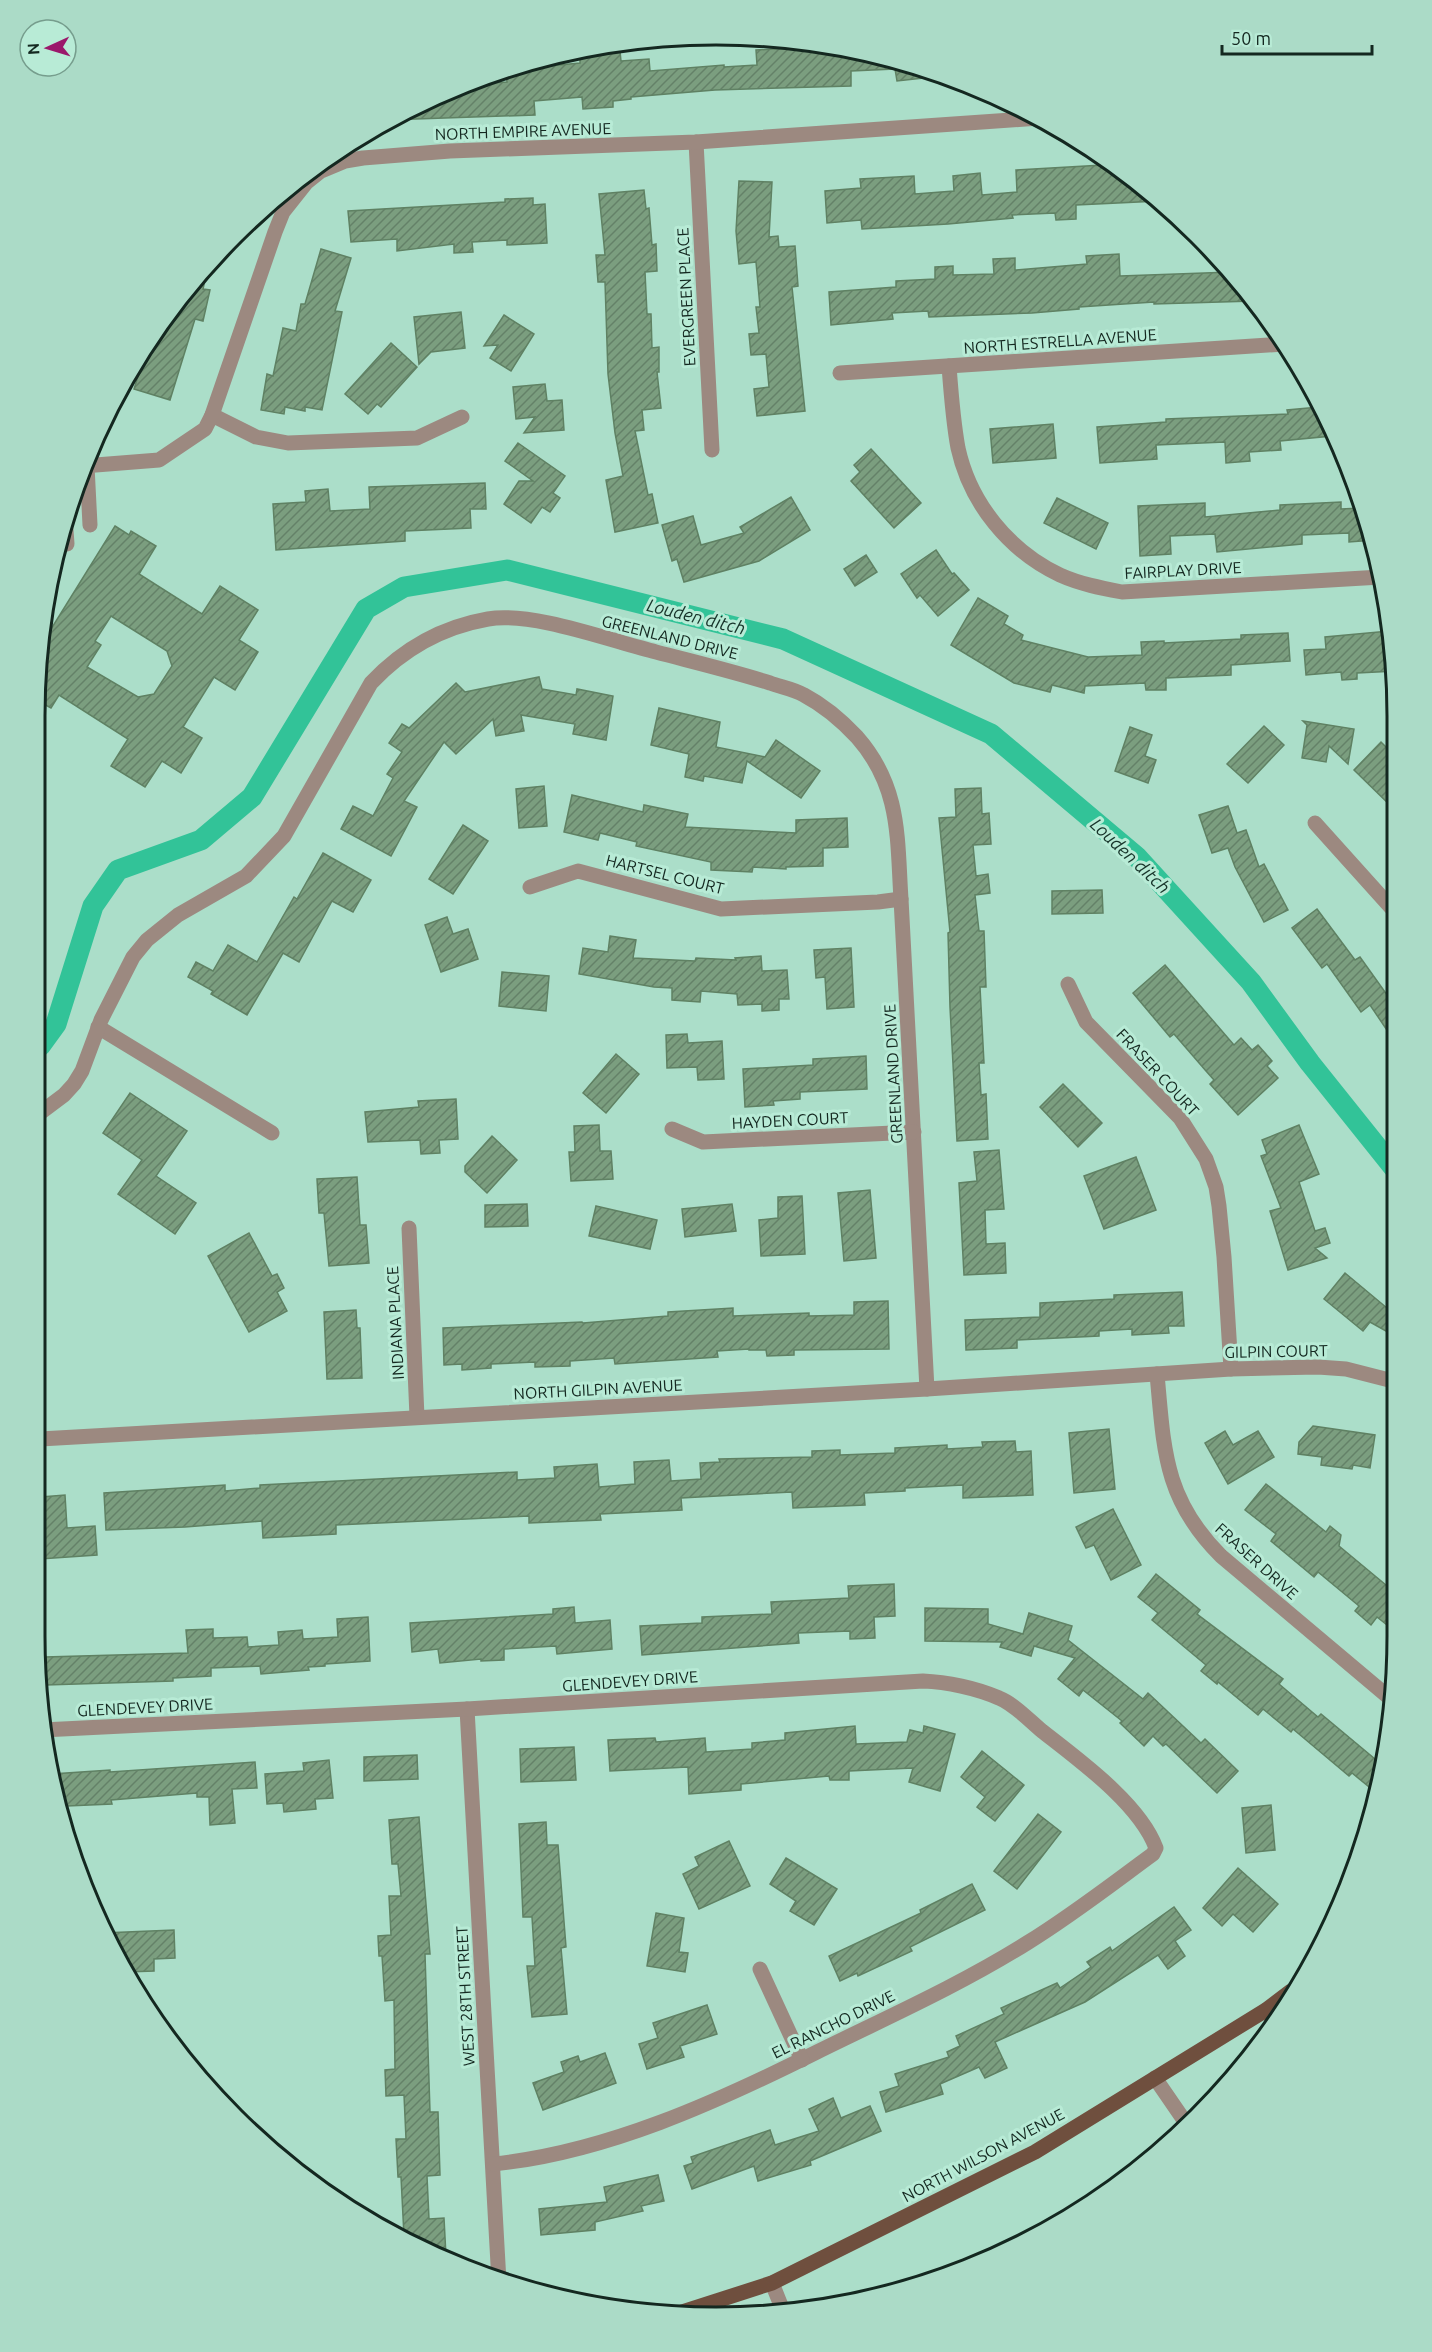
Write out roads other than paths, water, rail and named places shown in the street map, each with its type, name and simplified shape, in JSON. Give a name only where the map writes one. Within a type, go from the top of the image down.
[{"type":"main road","name":"NORTH WILSON AVENUE","points":[[699,2307],[772,2283],[1035,2152],[1155,2079],[1268,2017]]},
{"type":"street","name":"NORTH EMPIRE AVENUE","points":[[331,167],[345,161],[363,158],[439,152],[696,142],[1023,119]]},
{"type":"street","name":"EVERGREEN PLACE","points":[[696,142],[712,450]]},
{"type":"street","name":"NORTH EMPIRE AVENUE","points":[[94,465],[159,460],[205,429],[212,415],[275,232],[293,197],[299,191]]},
{"type":"street","name":"NORTH ESTRELLA AVENUE","points":[[840,373],[1275,345]]},
{"type":"street","name":"FAIRPLAY DRIVE","points":[[949,366],[959,449],[975,495],[990,518],[1012,542],[1035,560],[1061,575],[1090,586],[1122,592],[1372,578]]},
{"type":"street","points":[[212,415],[256,437],[288,443],[417,438],[462,417]]},
{"type":"street","points":[[87,485],[90,525]]},
{"type":"street","name":"GREENLAND DRIVE","points":[[45,1109],[64,1095],[82,1071],[98,1027],[133,957],[147,940],[178,915],[246,876],[284,836],[358,703],[377,676],[428,638],[442,631],[489,619],[515,618],[551,624],[742,674],[803,694],[837,718],[857,738],[886,783],[893,801],[897,824],[927,1389]]},
{"type":"street","points":[[1315,823],[1387,903]]},
{"type":"street","name":"HARTSEL COURT","points":[[530,887],[578,871],[721,909],[901,899]]},
{"type":"street","name":"FRASER COURT","points":[[1068,984],[1086,1022],[1174,1112],[1196,1141],[1206,1159],[1216,1187],[1219,1206],[1231,1369]]},
{"type":"street","points":[[98,1027],[272,1132]]},
{"type":"street","name":"HAYDEN COURT","points":[[672,1130],[703,1142],[914,1132]]},
{"type":"street","name":"INDIANA PLACE","points":[[409,1228],[417,1417]]},
{"type":"street","name":"GILPIN COURT","points":[[1157,1374],[1318,1367],[1346,1369],[1387,1379]]},
{"type":"street","name":"NORTH GILPIN AVENUE","points":[[45,1439],[1157,1374]]},
{"type":"street","name":"FRASER DRIVE","points":[[1157,1374],[1162,1434],[1169,1475],[1188,1516],[1204,1540],[1384,1694]]},
{"type":"street","name":"GLENDEVEY DRIVE","points":[[52,1730],[467,1709],[911,1681],[942,1682],[999,1698],[1025,1716],[1118,1795],[1146,1828],[1156,1848]]},
{"type":"street","name":"WEST 28TH STREET","points":[[467,1709],[498,2270]]},
{"type":"street","name":"EL RANCHO DRIVE","points":[[493,2164],[547,2158],[577,2150],[700,2108],[802,2060],[942,1990],[1027,1943],[1153,1854],[1156,1848]]},
{"type":"street","points":[[760,1969],[802,2060]]},
{"type":"street","points":[[1155,2079],[1182,2117]]},
{"type":"street","points":[[772,2283],[780,2304]]},
{"type":"waterway","name":"Louden ditch","points":[[45,1039],[56,1024],[93,906],[118,870],[201,840],[252,797],[366,609],[404,587],[507,570],[783,639],[991,734],[1137,857],[1251,982],[1310,1063],[1387,1159]]}]
